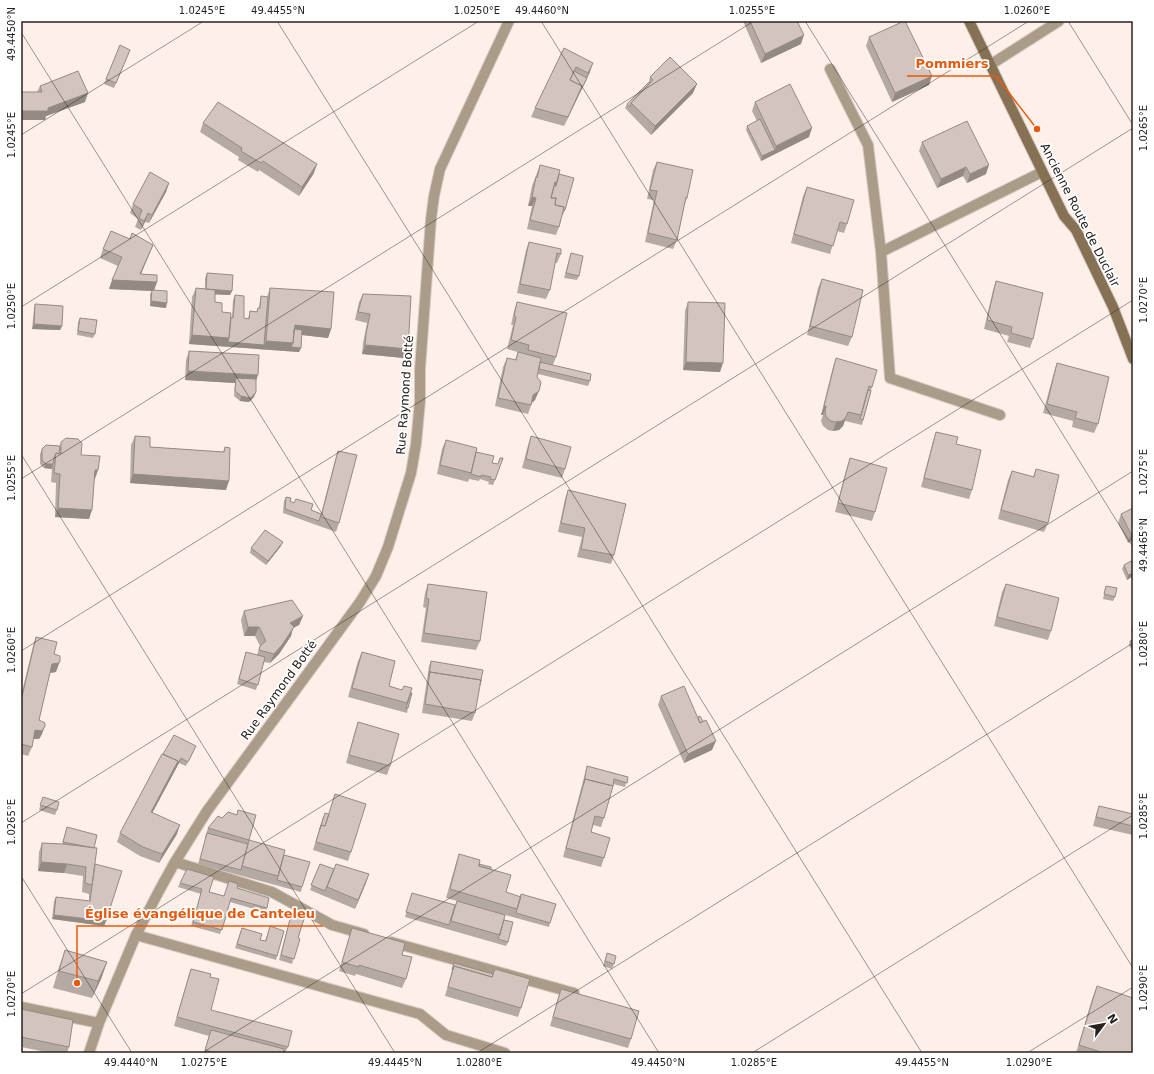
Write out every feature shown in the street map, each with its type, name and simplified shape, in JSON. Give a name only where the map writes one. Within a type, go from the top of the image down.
[{"type":"street","name":"Rue Raymond Botté","points":[[89,1053],[136,935],[175,862],[207,811],[360,602],[376,576],[388,547],[411,473],[416,444],[431,219],[440,169],[510,21]]},
{"type":"street","name":"Ancienne Route de Duclair","points":[[969,21],[1064,216],[1076,230],[1113,308],[1133,359]]},
{"type":"street","points":[[990,65],[1059,21]]},
{"type":"street","points":[[830,69],[868,145],[881,252],[890,378],[1000,415]]},
{"type":"street","points":[[881,252],[1042,172]]},
{"type":"street","points":[[175,862],[272,892],[332,925],[586,996]]},
{"type":"street","points":[[136,935],[420,1014],[446,1036],[505,1053]]},
{"type":"street","points":[[21,1007],[100,1023]]},
{"type":"building","points":[[750,21],[797,21],[804,35],[765,54]]},
{"type":"building","points":[[904,21],[932,76],[895,93],[869,37]]},
{"type":"building","points":[[120,45],[130,50],[116,83],[106,79]]},
{"type":"building","points":[[564,48],[593,63],[588,73],[576,67],[570,80],[582,86],[568,117],[535,108]]},
{"type":"building","points":[[670,57],[697,84],[655,126],[631,103],[653,80],[650,77]]},
{"type":"building","points":[[78,71],[88,93],[48,108],[48,111],[21,111],[21,92],[42,92],[40,86]]},
{"type":"building","points":[[574,71],[587,78],[581,90],[582,86],[570,80]]},
{"type":"building","points":[[649,82],[650,83],[631,103],[630,107],[627,104]]},
{"type":"building","points":[[790,84],[812,128],[776,146],[755,102]]},
{"type":"building","points":[[218,102],[317,164],[302,187],[263,161],[261,163],[241,151],[242,148],[203,123]]},
{"type":"building","points":[[760,119],[775,150],[762,156],[747,126]]},
{"type":"building","points":[[967,121],[989,165],[970,174],[966,167],[941,179],[922,142]]},
{"type":"building","points":[[657,162],[693,170],[677,240],[648,233],[657,191],[650,190]]},
{"type":"building","points":[[540,165],[560,170],[551,198],[556,198],[555,205],[564,207],[559,227],[530,220],[536,198],[532,197]]},
{"type":"building","points":[[150,172],[169,183],[152,215],[148,213],[144,221],[139,218],[142,210],[133,204]]},
{"type":"building","points":[[559,174],[574,178],[565,210],[563,210],[564,207],[555,205],[556,198],[551,198]]},
{"type":"building","points":[[807,187],[854,200],[847,224],[840,222],[833,246],[794,234]]},
{"type":"building","points":[[111,231],[130,239],[132,233],[153,245],[140,274],[157,275],[157,282],[112,280],[122,257],[103,249]]},
{"type":"building","points":[[529,242],[561,249],[561,254],[557,253],[550,290],[520,284]]},
{"type":"building","points":[[571,253],[583,256],[579,276],[566,273]]},
{"type":"building","points":[[207,273],[233,275],[232,291],[206,289]]},
{"type":"building","points":[[822,279],[863,290],[852,337],[810,326]]},
{"type":"building","points":[[996,281],[1043,293],[1033,339],[1011,333],[1012,327],[987,320]]},
{"type":"building","points":[[196,288],[215,290],[215,302],[222,303],[222,312],[231,313],[229,338],[192,335]]},
{"type":"building","points":[[270,288],[334,292],[331,329],[295,325],[293,343],[266,341]]},
{"type":"building","points":[[152,290],[167,291],[167,303],[151,301]]},
{"type":"building","points":[[363,294],[411,296],[408,349],[365,345],[370,314],[358,312]]},
{"type":"building","points":[[235,295],[244,296],[244,318],[249,319],[250,311],[257,312],[258,308],[260,308],[261,296],[268,297],[264,345],[228,342],[231,317],[233,318]]},
{"type":"building","points":[[517,302],[567,313],[556,357],[528,350],[529,345],[511,340],[516,317],[514,316]]},
{"type":"building","points":[[688,302],[725,303],[723,363],[686,362]]},
{"type":"building","points":[[35,304],[63,306],[62,326],[34,324]]},
{"type":"building","points":[[80,318],[97,320],[95,334],[78,331]]},
{"type":"building","points":[[294,329],[302,330],[301,348],[291,347],[293,343]]},
{"type":"building","points":[[189,351],[259,355],[258,375],[188,371]]},
{"type":"building","points":[[518,352],[541,358],[537,377],[541,382],[539,391],[533,395],[531,405],[498,398],[507,358],[516,360]]},
{"type":"building","points":[[836,358],[877,370],[872,387],[869,386],[861,415],[848,412],[842,421],[836,422],[831,421],[826,417],[826,406],[824,406]]},
{"type":"building","points":[[540,362],[591,374],[590,381],[539,369]]},
{"type":"building","points":[[1057,363],[1109,377],[1098,424],[1075,418],[1077,412],[1047,404]]},
{"type":"building","points":[[236,378],[256,379],[256,392],[251,398],[241,396],[235,391]]},
{"type":"building","points":[[868,390],[871,391],[863,420],[860,419]]},
{"type":"building","points":[[936,432],[958,437],[956,444],[981,450],[972,490],[924,478]]},
{"type":"building","points":[[135,436],[150,437],[150,447],[224,452],[225,447],[230,448],[229,481],[133,474]]},
{"type":"building","points":[[531,436],[571,447],[565,469],[526,459]]},
{"type":"building","points":[[66,438],[78,439],[82,443],[81,455],[100,456],[98,470],[95,470],[92,510],[58,508],[60,474],[54,473],[56,453],[61,454],[61,442]]},
{"type":"building","points":[[446,440],[477,448],[471,473],[440,465]]},
{"type":"building","points":[[46,445],[60,446],[59,454],[56,453],[53,464],[46,464],[42,460],[42,449]]},
{"type":"building","points":[[338,451],[357,455],[339,523],[321,517]]},
{"type":"building","points":[[476,452],[494,456],[492,463],[498,464],[500,458],[503,458],[495,480],[490,479],[491,477],[481,475],[481,477],[471,474]]},
{"type":"building","points":[[850,458],[887,468],[875,512],[838,503]]},
{"type":"building","points":[[1036,469],[1059,475],[1048,523],[1001,510],[1012,471],[1034,477]]},
{"type":"building","points":[[568,490],[626,504],[614,555],[581,549],[585,528],[561,523]]},
{"type":"building","points":[[286,497],[291,498],[290,501],[294,503],[296,499],[313,504],[311,510],[321,514],[319,521],[285,509]]},
{"type":"building","points":[[1133,508],[1133,533],[1131,534],[1121,514]]},
{"type":"building","points":[[265,530],[283,542],[268,561],[251,548]]},
{"type":"building","points":[[1131,561],[1133,573],[1128,575],[1124,565]]},
{"type":"building","points":[[428,584],[487,592],[480,641],[424,633],[429,599],[426,598]]},
{"type":"building","points":[[1006,584],[1059,598],[1051,631],[997,617]]},
{"type":"building","points":[[1106,586],[1117,588],[1115,597],[1104,594]]},
{"type":"building","points":[[292,600],[303,616],[290,623],[294,627],[274,654],[259,650],[260,646],[266,641],[259,627],[248,627],[244,611]]},
{"type":"building","points":[[36,637],[57,642],[54,654],[60,656],[60,661],[59,663],[52,664],[39,720],[45,723],[45,726],[42,731],[35,730],[32,747],[21,744],[21,701]]},
{"type":"building","points":[[246,652],[265,657],[258,685],[239,679]]},
{"type":"building","points":[[362,652],[395,661],[389,686],[402,690],[404,686],[412,688],[407,703],[352,688]]},
{"type":"building","points":[[431,661],[483,670],[481,680],[430,672],[429,676]]},
{"type":"building","points":[[430,672],[481,680],[475,713],[425,704]]},
{"type":"building","points":[[684,686],[700,723],[706,720],[716,741],[688,754],[661,696]]},
{"type":"building","points":[[411,693],[408,708],[406,708]]},
{"type":"building","points":[[700,716],[703,721],[700,723],[698,717]]},
{"type":"building","points":[[358,722],[399,734],[390,766],[349,755]]},
{"type":"building","points":[[174,735],[196,746],[188,762],[181,758],[177,765],[178,761],[163,754]]},
{"type":"building","points":[[162,754],[178,761],[151,812],[180,825],[162,854],[143,847],[120,833]]},
{"type":"building","points":[[587,766],[628,777],[627,783],[614,779],[613,786],[585,779],[584,783]]},
{"type":"building","points":[[585,779],[613,786],[604,818],[595,816],[591,832],[610,838],[604,858],[566,848]]},
{"type":"building","points":[[335,794],[366,804],[351,852],[316,842],[321,825],[325,826]]},
{"type":"building","points":[[43,797],[59,802],[57,810],[40,805]]},
{"type":"building","points":[[1099,806],[1133,814],[1133,826],[1096,817]]},
{"type":"building","points":[[238,810],[256,815],[249,840],[208,828],[218,816],[222,818],[228,812],[237,815]]},
{"type":"building","points":[[325,813],[329,814],[325,826],[321,825]]},
{"type":"building","points":[[67,827],[97,835],[94,848],[63,842]]},
{"type":"building","points":[[207,833],[248,844],[241,870],[200,859]]},
{"type":"building","points":[[249,840],[285,850],[278,876],[242,866]]},
{"type":"building","points":[[42,843],[97,848],[92,885],[85,883],[86,867],[41,862]]},
{"type":"building","points":[[459,854],[480,860],[479,866],[511,875],[506,892],[521,897],[517,909],[450,889]]},
{"type":"building","points":[[284,855],[310,862],[302,887],[277,880]]},
{"type":"building","points":[[95,864],[122,871],[106,921],[54,915],[56,897],[90,901]]},
{"type":"building","points":[[320,864],[334,869],[325,891],[311,885]]},
{"type":"building","points":[[336,864],[369,874],[358,900],[327,887]]},
{"type":"building","points":[[479,864],[491,867],[491,869],[479,866]]},
{"type":"building","points":[[187,869],[214,877],[209,892],[224,896],[229,881],[238,884],[237,888],[269,898],[267,908],[231,898],[222,930],[193,922],[202,889],[180,883]]},
{"type":"building","points":[[412,893],[455,905],[449,925],[406,912]]},
{"type":"building","points":[[521,894],[556,904],[550,923],[516,913]]},
{"type":"building","points":[[457,901],[505,915],[500,935],[451,921]]},
{"type":"building","points":[[291,915],[304,919],[298,938],[300,939],[294,959],[281,955]]},
{"type":"building","points":[[504,920],[513,922],[508,942],[498,939]]},
{"type":"building","points":[[270,926],[284,931],[277,956],[237,944],[242,928],[262,934],[260,940],[266,941]]},
{"type":"building","points":[[352,928],[405,943],[402,955],[412,957],[406,979],[359,965],[359,967],[342,962]]},
{"type":"building","points":[[65,950],[107,962],[98,981],[59,971]]},
{"type":"building","points":[[607,953],[616,956],[614,964],[605,961]]},
{"type":"building","points":[[454,963],[493,974],[492,977],[454,966],[452,970]]},
{"type":"building","points":[[454,966],[492,977],[495,969],[530,979],[521,1008],[448,987]]},
{"type":"building","points":[[191,969],[211,974],[210,977],[219,979],[211,1010],[292,1031],[288,1047],[177,1017]]},
{"type":"building","points":[[1097,986],[1133,998],[1133,1053],[1104,1053],[1079,1045]]},
{"type":"building","points":[[561,989],[639,1011],[631,1039],[553,1017]]},
{"type":"building","points":[[21,1009],[73,1020],[69,1047],[21,1037]]},
{"type":"building","points":[[211,1030],[284,1049],[283,1053],[216,1053],[205,1050]]},
{"type":"place","name":"Pommiers","points":[[1037,129]]},
{"type":"place","name":"Église évangélique de Canteleu","points":[[77,983]]}]
